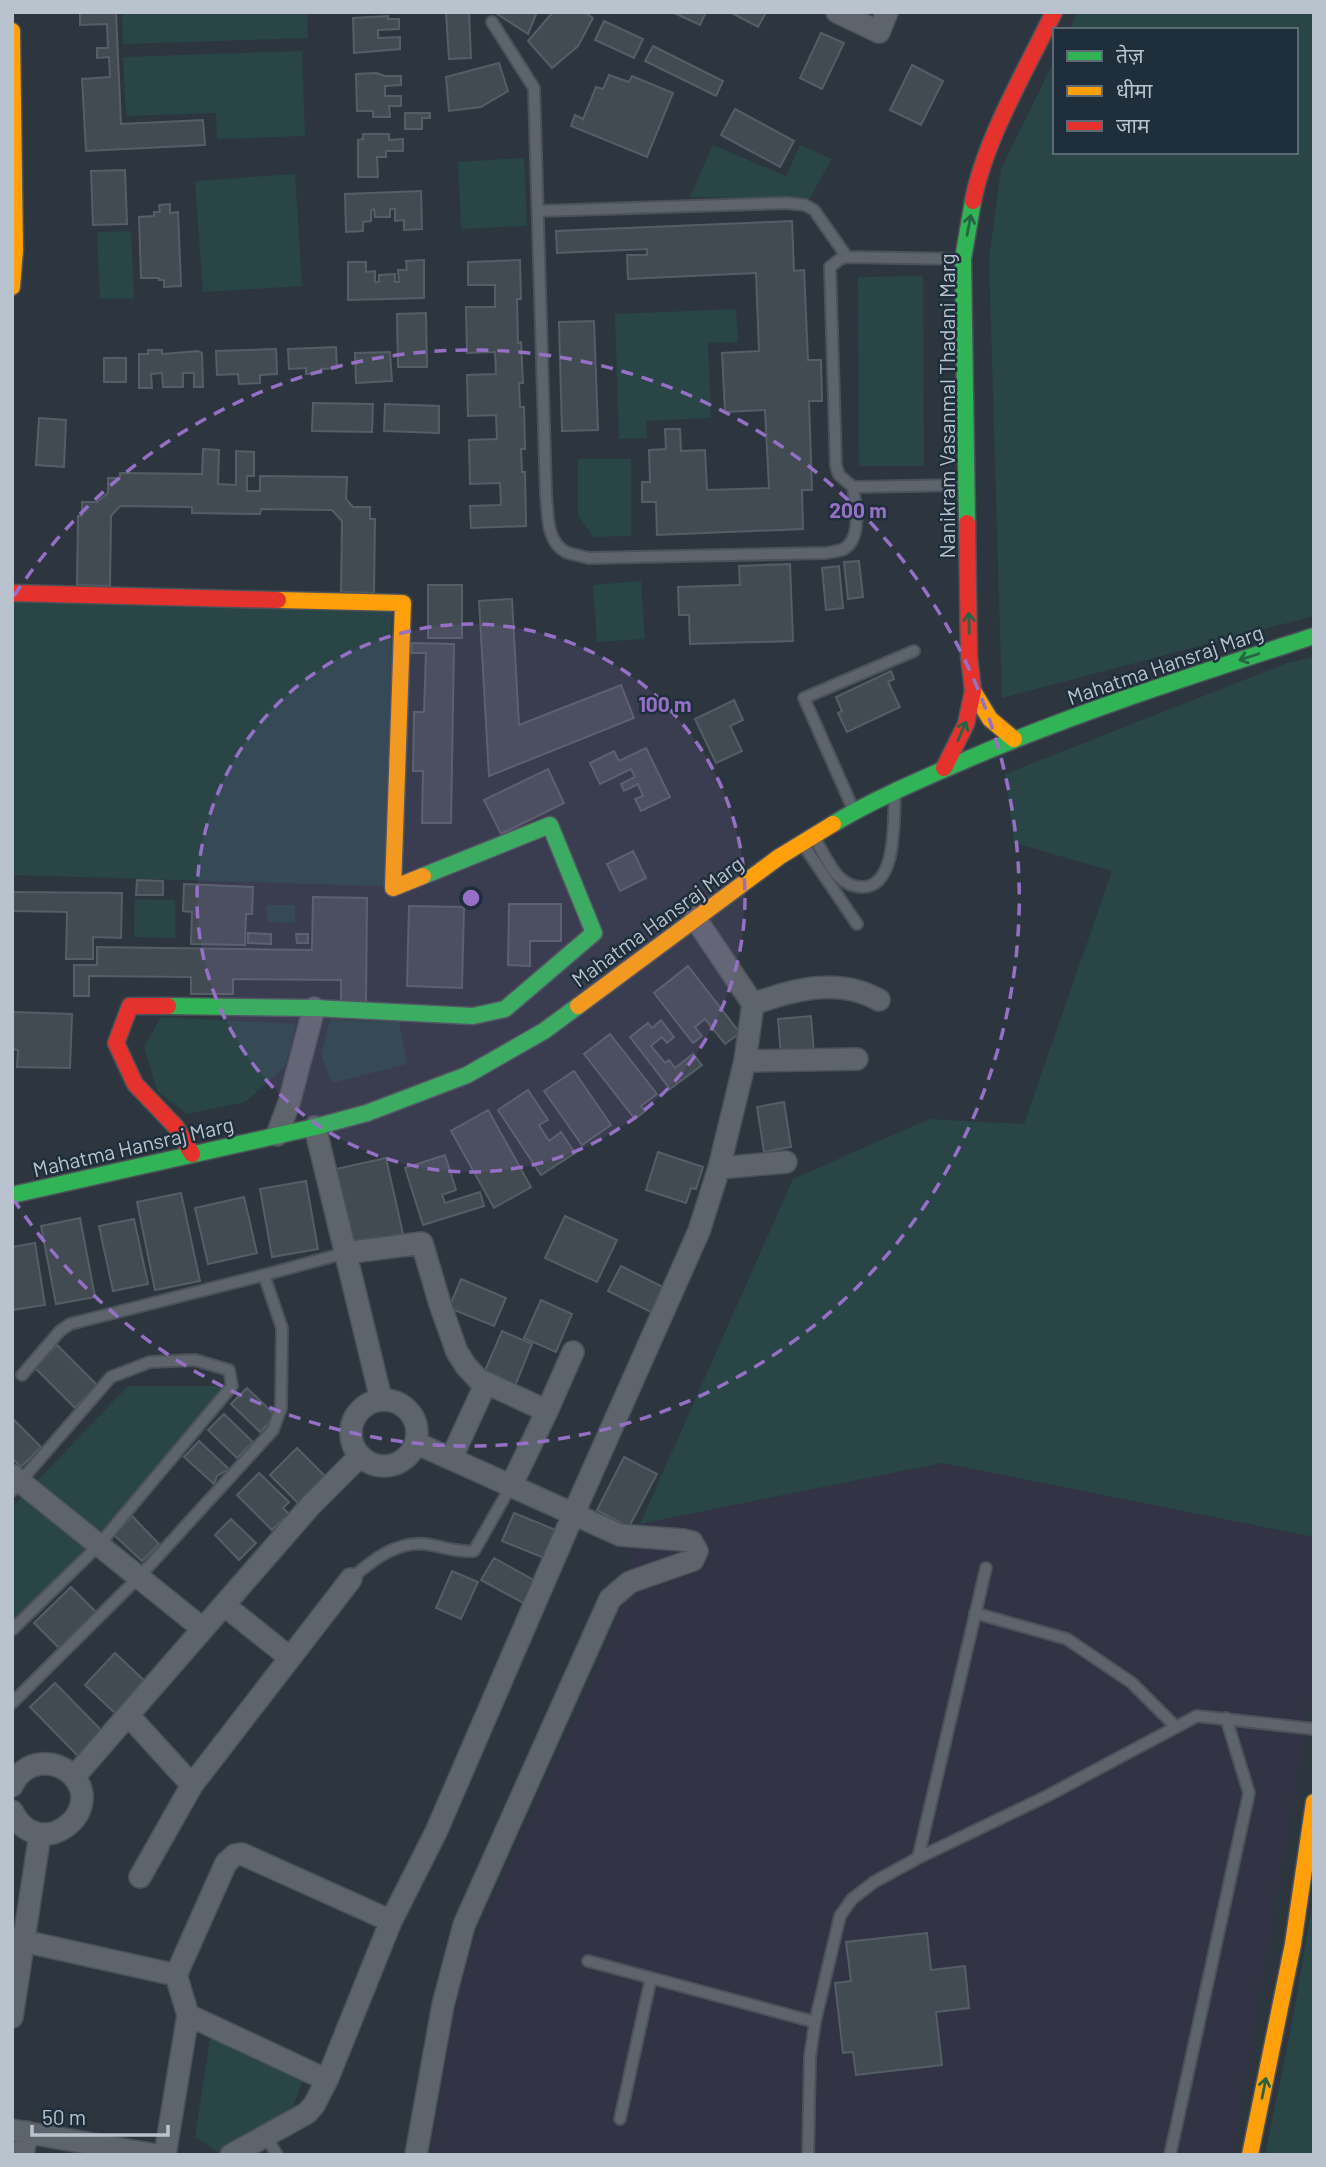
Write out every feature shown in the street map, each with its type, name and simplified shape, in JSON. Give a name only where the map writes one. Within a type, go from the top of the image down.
[{"type":"street","points":[[837,12],[879,32],[887,12]]},
{"type":"street","name":"Nanikram Vasanmal Thadani Marg","points":[[973,691],[969,656],[963,259],[977,182],[998,129],[1054,12]]},
{"type":"street","points":[[12,31],[15,250],[12,287]]},
{"type":"street","points":[[12,593],[403,603],[393,888],[550,825],[594,933],[505,1009],[473,1016],[314,1008],[130,1006],[116,1043],[135,1084],[176,1127],[192,1154]]},
{"type":"street","name":"Mahatma Hansraj Marg","points":[[12,1195],[315,1127],[367,1113],[467,1075],[544,1031],[779,858],[854,811],[895,790],[1014,739],[1150,689],[1314,636]]},
{"type":"street","points":[[973,691],[984,714],[996,727],[1014,739]]},
{"type":"street","points":[[944,768],[966,724],[973,691]]},
{"type":"street","points":[[231,2155],[307,2113],[327,2080],[391,1921],[436,1832],[699,1231],[719,1168],[745,1061],[753,1004],[695,918]]},
{"type":"street","points":[[753,1004],[814,987],[834,986],[860,991],[879,999]]},
{"type":"street","points":[[277,1135],[289,1103],[314,1008]]},
{"type":"street","points":[[745,1061],[857,1059]]},
{"type":"street","points":[[315,1127],[381,1399]]},
{"type":"street","points":[[719,1168],[786,1162]]},
{"type":"street","points":[[345,1253],[422,1242],[457,1352],[466,1366],[486,1383],[547,1411]]},
{"type":"street","points":[[511,1486],[573,1352]]},
{"type":"street","points":[[452,1457],[486,1383]]},
{"type":"street","points":[[381,1399],[394,1400],[405,1407],[414,1417],[417,1430],[416,1443],[410,1454],[400,1462],[387,1466],[374,1465],[359,1457],[350,1436],[351,1423],[358,1411],[368,1403],[381,1399]]},
{"type":"street","points":[[416,1443],[620,1535],[666,1537],[692,1542],[697,1551],[693,1560],[630,1583],[610,1600],[464,1925],[443,2006],[416,2155]]},
{"type":"street","points":[[74,1777],[311,1505],[359,1457]]},
{"type":"street","points":[[15,1483],[99,1545],[203,1629]]},
{"type":"street","points":[[140,1877],[192,1785],[351,1578]]},
{"type":"street","points":[[224,1605],[289,1657]]},
{"type":"street","points":[[129,1716],[192,1785]]},
{"type":"street","points":[[12,1786],[23,1770],[36,1764],[50,1763],[63,1768],[74,1777],[80,1789],[81,1803],[77,1816],[67,1827],[55,1833],[40,1834],[27,1829],[12,1811]]},
{"type":"street","points":[[1250,2155],[1293,1944],[1314,1802]]},
{"type":"street","points":[[12,2017],[19,1940],[40,1834]]},
{"type":"street","points":[[165,2155],[188,2015],[176,1975],[226,1863],[235,1855],[242,1854],[391,1921]]},
{"type":"street","points":[[19,1940],[176,1975]]},
{"type":"street","points":[[188,2015],[327,2080]]},
{"type":"street","points":[[23,2155],[20,2131],[156,2155]]},
{"type":"lane","points":[[492,22],[534,88],[548,526],[554,541],[565,552],[589,558],[826,553],[843,549],[852,541],[856,529],[853,487]]},
{"type":"lane","points":[[539,211],[787,203],[805,205],[820,217],[847,257]]},
{"type":"lane","points":[[963,259],[847,257],[839,259],[830,267],[836,466],[839,475],[853,487],[967,485]]},
{"type":"lane","points":[[854,811],[804,698],[914,651]]},
{"type":"lane","points":[[808,840],[838,876],[853,887],[870,887],[881,880],[887,869],[895,790]]},
{"type":"lane","points":[[808,840],[857,924]]},
{"type":"lane","points":[[22,1375],[60,1331],[70,1324],[345,1253]]},
{"type":"lane","points":[[12,1703],[139,1577],[273,1430],[281,1408],[282,1328],[264,1275]]},
{"type":"lane","points":[[12,1630],[99,1545],[232,1385],[229,1370],[195,1360],[150,1362],[111,1377],[15,1483]]},
{"type":"lane","points":[[351,1578],[390,1550],[422,1544],[474,1550],[511,1486]]},
{"type":"lane","points":[[919,1858],[986,1568]]},
{"type":"lane","points":[[975,1613],[1067,1640],[1132,1683],[1176,1727]]},
{"type":"lane","points":[[808,2155],[810,2057],[815,2022],[840,1916],[852,1899],[874,1882],[919,1858],[1047,1796],[1197,1716],[1314,1729]]},
{"type":"lane","points":[[1170,2155],[1249,1793],[1226,1718]]},
{"type":"lane","points":[[588,1961],[815,2022]]},
{"type":"lane","points":[[620,2119],[651,1978]]},
{"type":"lane","points":[[266,2136],[277,2155]]},
{"type":"shaded area","points":[[942,1463],[1314,1537],[1314,1680],[1232,2155],[430,2155],[460,1975],[610,1639],[640,1524]]},
{"type":"green space","points":[[122,12],[307,12],[308,38],[123,44]]},
{"type":"green space","points":[[1078,12],[1314,12],[1314,616],[1002,698],[989,259],[1001,169],[1053,63],[1053,154],[1298,154],[1298,28],[1070,28]]},
{"type":"green space","points":[[302,51],[305,136],[217,139],[216,113],[126,116],[123,57]]},
{"type":"green space","points":[[713,145],[786,176],[800,145],[832,159],[809,199],[690,197]]},
{"type":"green space","points":[[524,158],[527,226],[461,229],[458,162]]},
{"type":"green space","points":[[295,174],[302,286],[203,292],[195,181]]},
{"type":"green space","points":[[131,231],[134,298],[100,299],[97,232]]},
{"type":"green space","points":[[923,276],[924,466],[859,466],[858,277]]},
{"type":"green space","points":[[736,309],[738,342],[708,343],[711,418],[646,421],[647,438],[619,439],[615,314]]},
{"type":"green space","points":[[578,459],[631,459],[631,536],[594,537],[578,516]]},
{"type":"green space","points":[[641,581],[645,639],[597,642],[593,585]]},
{"type":"green space","points":[[12,601],[392,612],[384,886],[12,875]]},
{"type":"green space","points":[[1314,657],[1314,1537],[942,1463],[640,1524],[793,1179],[929,1119],[1024,1124],[1112,871],[1014,843],[1005,774],[1287,663]]},
{"type":"green space","points":[[135,899],[175,900],[175,938],[134,937]]},
{"type":"green space","points":[[267,905],[295,905],[295,923],[267,922]]},
{"type":"green space","points":[[161,1017],[296,1024],[285,1067],[245,1102],[187,1114],[158,1092],[144,1047]]},
{"type":"green space","points":[[330,1020],[399,1022],[407,1064],[332,1083],[321,1054]]},
{"type":"green space","points":[[128,1386],[241,1386],[12,1630],[12,1507]]},
{"type":"green space","points":[[1314,1895],[1314,2155],[1265,2155],[1293,2018]]},
{"type":"green space","points":[[211,2033],[304,2076],[290,2116],[219,2153],[195,2137]]},
{"type":"building","points":[[80,12],[116,12],[121,124],[203,120],[205,145],[86,151],[82,79],[110,77],[109,57],[97,58],[97,48],[108,48],[107,24],[80,25]]},
{"type":"building","points":[[446,12],[469,12],[471,58],[449,59]]},
{"type":"building","points":[[494,12],[537,12],[528,34]]},
{"type":"building","points":[[553,12],[584,12],[593,18],[578,46],[552,68],[528,41]]},
{"type":"building","points":[[672,12],[706,12],[700,25]]},
{"type":"building","points":[[730,12],[766,12],[758,27]]},
{"type":"building","points":[[388,16],[388,19],[399,19],[399,29],[378,30],[378,38],[400,37],[400,49],[354,53],[353,18]]},
{"type":"building","points":[[604,21],[643,39],[634,58],[595,40]]},
{"type":"building","points":[[821,33],[844,43],[822,89],[800,78]]},
{"type":"building","points":[[653,46],[723,81],[716,96],[645,61]]},
{"type":"building","points":[[499,63],[508,91],[481,107],[449,111],[446,77]]},
{"type":"building","points":[[912,65],[943,81],[921,125],[890,110]]},
{"type":"building","points":[[356,74],[401,76],[401,85],[385,86],[385,96],[401,96],[401,106],[389,106],[390,117],[373,117],[373,111],[357,111]]},
{"type":"building","points":[[609,75],[629,82],[632,76],[673,93],[647,157],[571,126],[575,115],[583,119],[596,87],[603,89]]},
{"type":"building","points":[[735,109],[794,141],[780,167],[721,135]]},
{"type":"building","points":[[405,113],[430,113],[430,118],[422,118],[422,129],[405,129]]},
{"type":"building","points":[[363,134],[389,134],[389,140],[403,139],[403,151],[386,151],[386,157],[377,157],[378,177],[358,177],[358,140],[363,139]]},
{"type":"building","points":[[125,170],[127,224],[93,225],[91,171]]},
{"type":"building","points":[[421,191],[422,229],[404,230],[404,220],[395,221],[395,209],[390,209],[390,217],[375,217],[374,209],[371,210],[371,221],[363,222],[363,231],[346,232],[345,194]]},
{"type":"building","points":[[170,204],[170,213],[178,212],[181,286],[164,287],[164,280],[159,278],[141,278],[139,217],[154,216],[154,212],[160,212],[159,205]]},
{"type":"building","points":[[792,221],[794,271],[804,270],[808,360],[821,360],[822,401],[809,401],[812,490],[802,490],[803,529],[657,535],[656,502],[642,502],[642,482],[650,482],[649,450],[666,449],[665,429],[680,429],[681,451],[705,450],[707,490],[769,488],[765,410],[725,412],[722,353],[759,351],[756,273],[628,279],[627,255],[647,255],[647,249],[557,253],[556,231]]},
{"type":"building","points":[[424,260],[424,298],[348,300],[348,262],[366,262],[366,272],[375,271],[375,282],[379,282],[379,275],[395,274],[395,282],[399,282],[398,270],[407,270],[406,261]]},
{"type":"building","points":[[520,260],[521,299],[517,299],[518,343],[521,342],[523,383],[519,383],[520,407],[524,407],[525,449],[521,449],[522,472],[525,472],[526,526],[471,528],[470,506],[501,505],[500,483],[470,484],[469,440],[497,439],[496,415],[468,416],[467,375],[496,374],[495,352],[467,353],[466,307],[495,307],[495,285],[468,285],[468,262]]},
{"type":"building","points":[[426,313],[427,367],[398,367],[397,314]]},
{"type":"building","points":[[594,321],[598,430],[562,431],[559,322]]},
{"type":"building","points":[[336,347],[337,368],[306,374],[306,368],[289,369],[288,349]]},
{"type":"building","points":[[276,349],[277,374],[260,375],[260,383],[239,384],[238,374],[217,375],[216,351]]},
{"type":"building","points":[[148,350],[162,350],[162,354],[202,353],[203,387],[194,387],[194,373],[183,373],[183,387],[163,387],[162,373],[151,374],[152,388],[139,388],[139,354],[148,354]]},
{"type":"building","points":[[390,352],[392,381],[356,383],[355,353]]},
{"type":"building","points":[[104,358],[126,358],[126,382],[104,382]]},
{"type":"building","points":[[313,403],[373,404],[372,432],[312,431]]},
{"type":"building","points":[[385,404],[439,406],[439,433],[384,431]]},
{"type":"building","points":[[39,418],[66,420],[64,467],[36,465]]},
{"type":"building","points":[[203,449],[219,450],[218,484],[236,485],[236,451],[254,452],[254,476],[247,476],[247,491],[260,491],[260,476],[347,477],[346,499],[353,507],[370,507],[370,519],[375,519],[374,593],[341,592],[342,521],[332,510],[261,509],[260,514],[192,513],[192,507],[120,506],[111,516],[110,586],[77,585],[78,516],[82,516],[82,502],[97,502],[108,493],[108,478],[120,478],[120,473],[202,474]]},
{"type":"building","points":[[859,561],[863,597],[848,599],[844,562]]},
{"type":"building","points":[[790,564],[793,641],[690,644],[689,615],[679,615],[678,587],[740,585],[739,566]]},
{"type":"building","points":[[839,566],[843,608],[826,610],[822,568]]},
{"type":"building","points":[[428,585],[462,585],[462,638],[428,638]]},
{"type":"building","points":[[512,599],[519,725],[621,685],[634,718],[489,776],[479,601]]},
{"type":"building","points":[[412,643],[454,644],[451,823],[422,823],[423,771],[413,771],[414,712],[424,712],[426,653],[411,653]]},
{"type":"building","points":[[891,671],[894,679],[888,682],[900,707],[847,732],[838,713],[842,711],[836,697]]},
{"type":"building","points":[[734,700],[743,720],[730,726],[742,751],[716,763],[695,719]]},
{"type":"building","points":[[646,748],[670,797],[641,811],[635,799],[643,796],[638,784],[624,791],[621,784],[635,777],[631,769],[600,784],[590,763],[614,751],[619,761]]},
{"type":"building","points":[[548,769],[564,803],[501,834],[484,800]]},
{"type":"building","points":[[633,851],[646,878],[620,891],[607,864]]},
{"type":"building","points":[[137,880],[163,881],[163,895],[136,895]]},
{"type":"building","points":[[184,884],[253,887],[252,914],[246,914],[245,945],[191,944],[192,912],[183,911]]},
{"type":"building","points":[[12,892],[122,893],[121,938],[93,937],[93,959],[66,959],[67,912],[12,911]]},
{"type":"building","points":[[313,897],[367,898],[366,1004],[341,1003],[341,980],[233,979],[233,994],[191,994],[191,977],[89,976],[89,996],[74,996],[74,965],[97,965],[97,947],[312,950]]},
{"type":"building","points":[[509,904],[561,904],[561,941],[530,941],[530,966],[508,965]]},
{"type":"building","points":[[409,906],[464,907],[462,988],[407,986]]},
{"type":"building","points":[[248,933],[271,934],[271,944],[248,943]]},
{"type":"building","points":[[296,934],[308,934],[308,943],[297,943]]},
{"type":"building","points":[[688,966],[740,1033],[725,1044],[705,1019],[695,1027],[702,1036],[693,1043],[654,993]]},
{"type":"building","points":[[12,1012],[72,1014],[70,1068],[17,1067],[18,1050],[12,1049]]},
{"type":"building","points":[[811,1016],[814,1053],[781,1056],[778,1019]]},
{"type":"building","points":[[661,1020],[674,1037],[667,1043],[662,1037],[651,1046],[665,1063],[669,1060],[675,1068],[693,1054],[702,1065],[670,1089],[630,1037],[648,1023],[652,1028]]},
{"type":"building","points":[[610,1034],[657,1094],[641,1106],[645,1111],[635,1119],[584,1054]]},
{"type":"building","points":[[574,1071],[611,1125],[582,1145],[544,1091]]},
{"type":"building","points":[[528,1090],[548,1120],[539,1125],[549,1141],[561,1132],[575,1153],[541,1175],[498,1110]]},
{"type":"building","points":[[784,1102],[791,1147],[764,1152],[757,1107]]},
{"type":"building","points":[[488,1110],[531,1187],[494,1208],[451,1131]]},
{"type":"building","points":[[658,1152],[703,1167],[696,1189],[691,1188],[686,1203],[646,1190]]},
{"type":"building","points":[[445,1155],[456,1190],[442,1195],[445,1203],[480,1192],[484,1206],[423,1225],[405,1168]]},
{"type":"building","points":[[386,1158],[403,1234],[353,1246],[336,1169]]},
{"type":"building","points":[[306,1181],[318,1249],[272,1257],[260,1189]]},
{"type":"building","points":[[181,1193],[200,1281],[155,1290],[137,1202]]},
{"type":"building","points":[[244,1197],[257,1253],[208,1264],[195,1208]]},
{"type":"building","points":[[565,1216],[617,1240],[597,1282],[545,1258]]},
{"type":"building","points":[[80,1218],[95,1297],[56,1304],[41,1226]]},
{"type":"building","points":[[134,1219],[148,1284],[113,1291],[99,1226]]},
{"type":"building","points":[[35,1243],[45,1305],[12,1310],[12,1247]]},
{"type":"building","points":[[621,1266],[667,1289],[655,1314],[608,1291]]},
{"type":"building","points":[[461,1279],[506,1298],[494,1326],[449,1308]]},
{"type":"building","points":[[541,1300],[572,1314],[556,1352],[524,1338]]},
{"type":"building","points":[[502,1331],[532,1344],[515,1386],[484,1373]]},
{"type":"building","points":[[57,1345],[97,1385],[75,1408],[35,1368]]},
{"type":"building","points":[[247,1388],[276,1416],[260,1432],[231,1404]]},
{"type":"building","points":[[224,1414],[253,1442],[237,1458],[208,1430]]},
{"type":"building","points":[[12,1418],[41,1447],[21,1467],[12,1458]]},
{"type":"building","points":[[199,1441],[229,1469],[217,1476],[214,1484],[184,1457]]},
{"type":"building","points":[[297,1448],[325,1476],[298,1503],[270,1475]]},
{"type":"building","points":[[624,1457],[657,1474],[629,1527],[597,1510]]},
{"type":"building","points":[[259,1473],[289,1502],[283,1508],[289,1514],[272,1530],[237,1495]]},
{"type":"building","points":[[514,1513],[561,1532],[549,1560],[502,1541]]},
{"type":"building","points":[[132,1516],[159,1544],[142,1561],[114,1535]]},
{"type":"building","points":[[231,1519],[256,1543],[239,1560],[215,1535]]},
{"type":"building","points":[[494,1558],[539,1583],[527,1605],[481,1580]]},
{"type":"building","points":[[452,1571],[478,1582],[461,1619],[436,1608]]},
{"type":"building","points":[[71,1587],[96,1612],[59,1648],[34,1623]]},
{"type":"building","points":[[115,1653],[147,1683],[117,1715],[85,1685]]},
{"type":"building","points":[[55,1683],[104,1733],[79,1757],[30,1707]]},
{"type":"building","points":[[927,1933],[931,1970],[965,1966],[969,2008],[936,2012],[942,2065],[856,2075],[853,2052],[843,2053],[835,1983],[851,1981],[846,1942]]},
{"type":"traffic: fast","points":[[967,523],[963,259],[973,201]]},
{"type":"traffic: fast","points":[[833,824],[899,789],[1010,741],[1139,694],[1314,636]]},
{"type":"traffic: fast","points":[[168,1006],[314,1008],[473,1016],[505,1009],[594,933],[550,825],[423,876]]},
{"type":"traffic: fast","points":[[12,1195],[367,1113],[467,1075],[544,1031],[578,1006]]},
{"type":"traffic: slow","points":[[12,31],[15,250],[12,287]]},
{"type":"traffic: slow","points":[[278,600],[403,603],[393,888],[423,876]]},
{"type":"traffic: slow","points":[[973,691],[990,719],[1014,739]]},
{"type":"traffic: slow","points":[[578,1006],[779,857],[833,824]]},
{"type":"traffic: slow","points":[[1250,2155],[1293,1944],[1314,1802]]},
{"type":"traffic: jam","points":[[973,201],[997,129],[1054,12]]},
{"type":"traffic: jam","points":[[944,768],[966,724],[973,691],[969,656],[967,523]]},
{"type":"traffic: jam","points":[[12,593],[278,600]]},
{"type":"traffic: jam","points":[[168,1006],[130,1006],[116,1043],[135,1084],[176,1127],[192,1154]]}]
